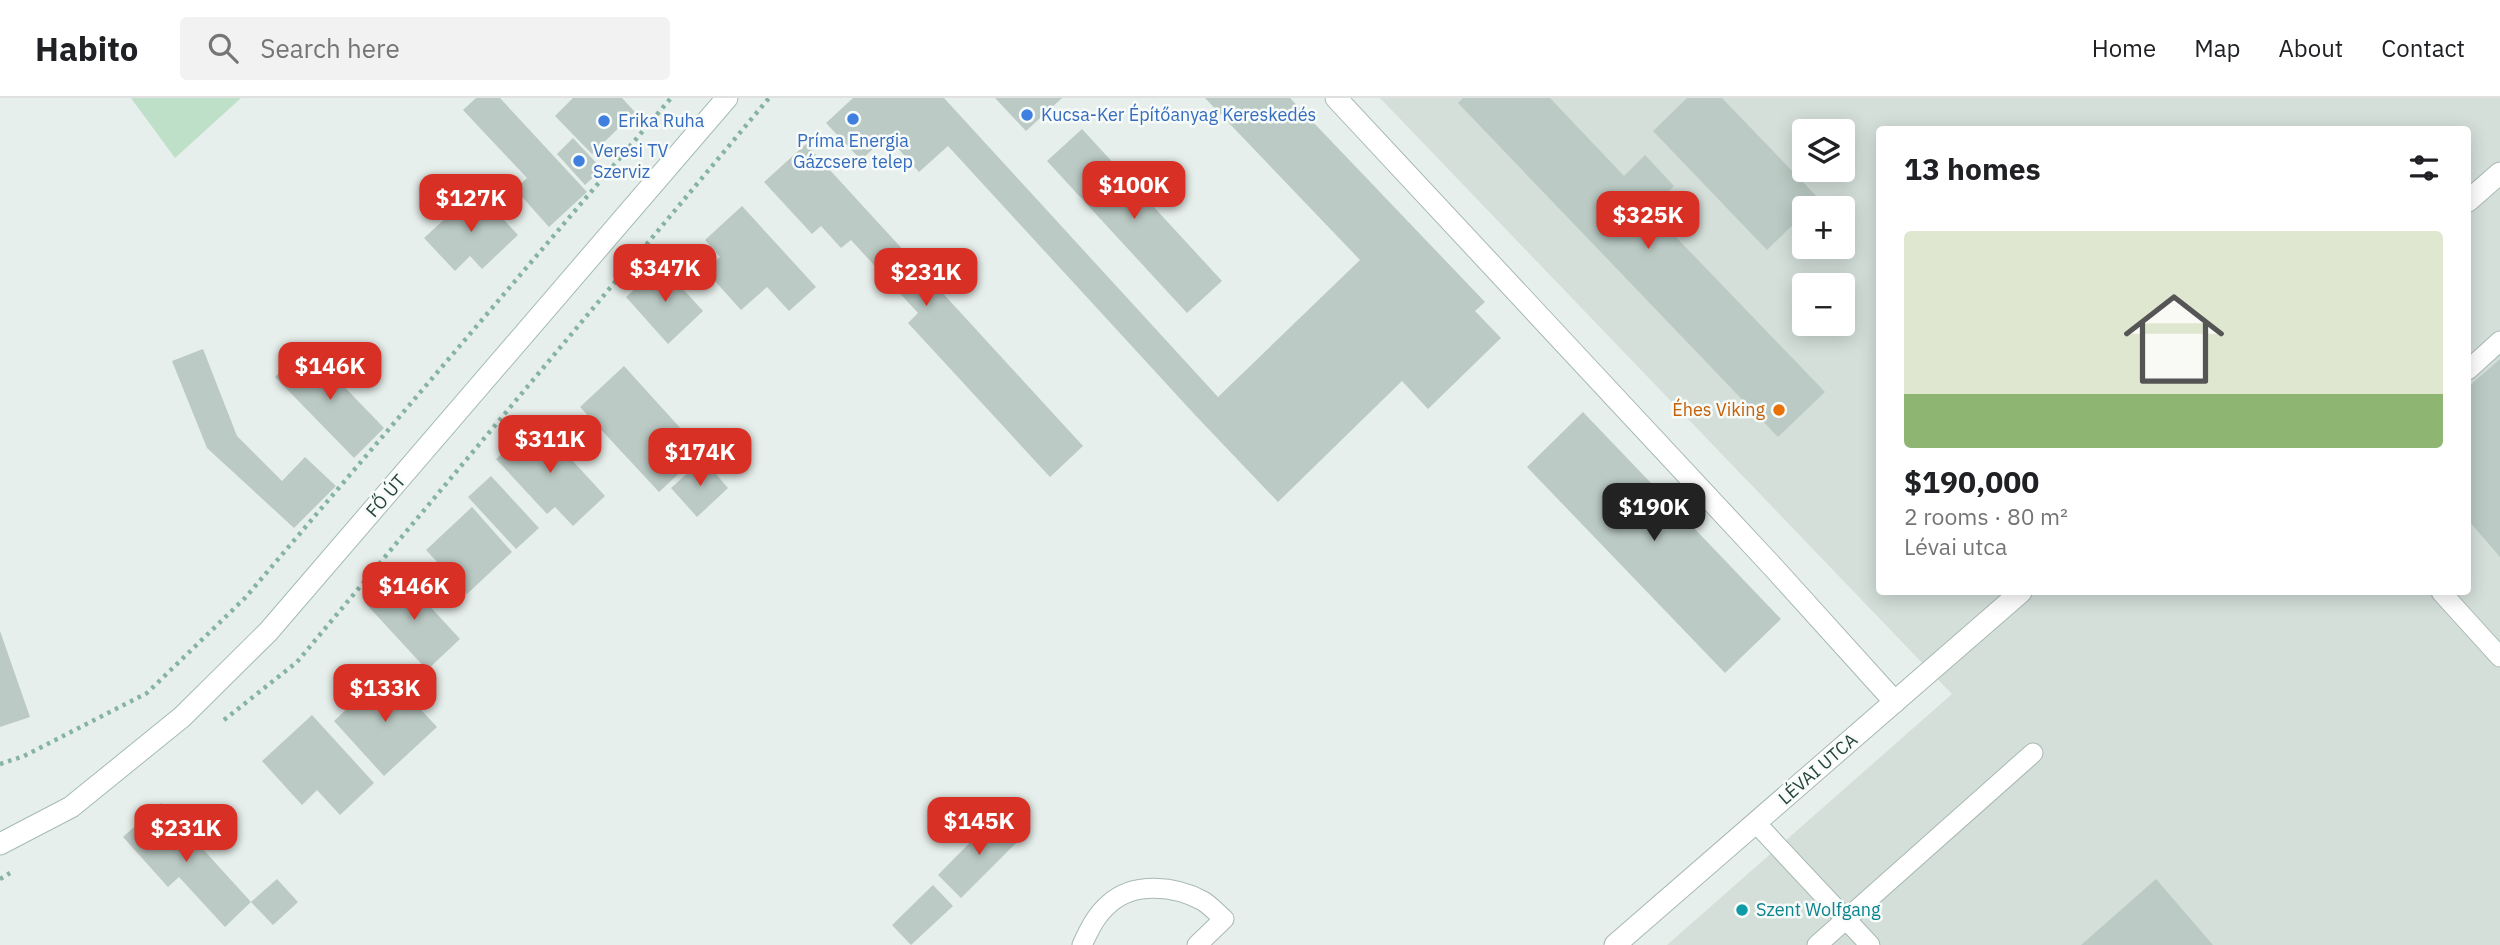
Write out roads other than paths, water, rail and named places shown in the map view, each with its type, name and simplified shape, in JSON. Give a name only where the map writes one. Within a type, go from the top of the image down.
[{"type":"street","name":"FŐ ÚT","points":[[0,844],[71,807],[182,717],[268,632],[727,98]]},
{"type":"street","points":[[1336,98],[1773,567],[1895,702]]},
{"type":"street","points":[[2471,198],[2500,173]]},
{"type":"street","name":"LÉVAI UTCA","points":[[1615,945],[2018,595]]},
{"type":"lane","points":[[2471,367],[2500,341]]},
{"type":"lane","points":[[2444,595],[2500,657]]},
{"type":"lane","points":[[1817,945],[2033,753]]},
{"type":"lane","points":[[1756,822],[1870,945]]},
{"type":"lane","points":[[1082,945],[1093,922],[1111,902],[1135,890],[1159,888],[1185,893],[1206,903],[1224,919],[1197,945]]},
{"type":"place","name":"Kucsa-Ker Építőanyag Kereskedés","points":[[1027,115]]},
{"type":"place","name":"Príma Energia Gázcsere telep","points":[[853,119]]},
{"type":"place","name":"Erika Ruha","points":[[604,121]]},
{"type":"place","name":"Veresi TV Szerviz","points":[[579,161]]},
{"type":"place","name":"Éhes Viking","points":[[1779,410]]},
{"type":"place","name":"Szent Wolfgang","points":[[1742,910]]}]
